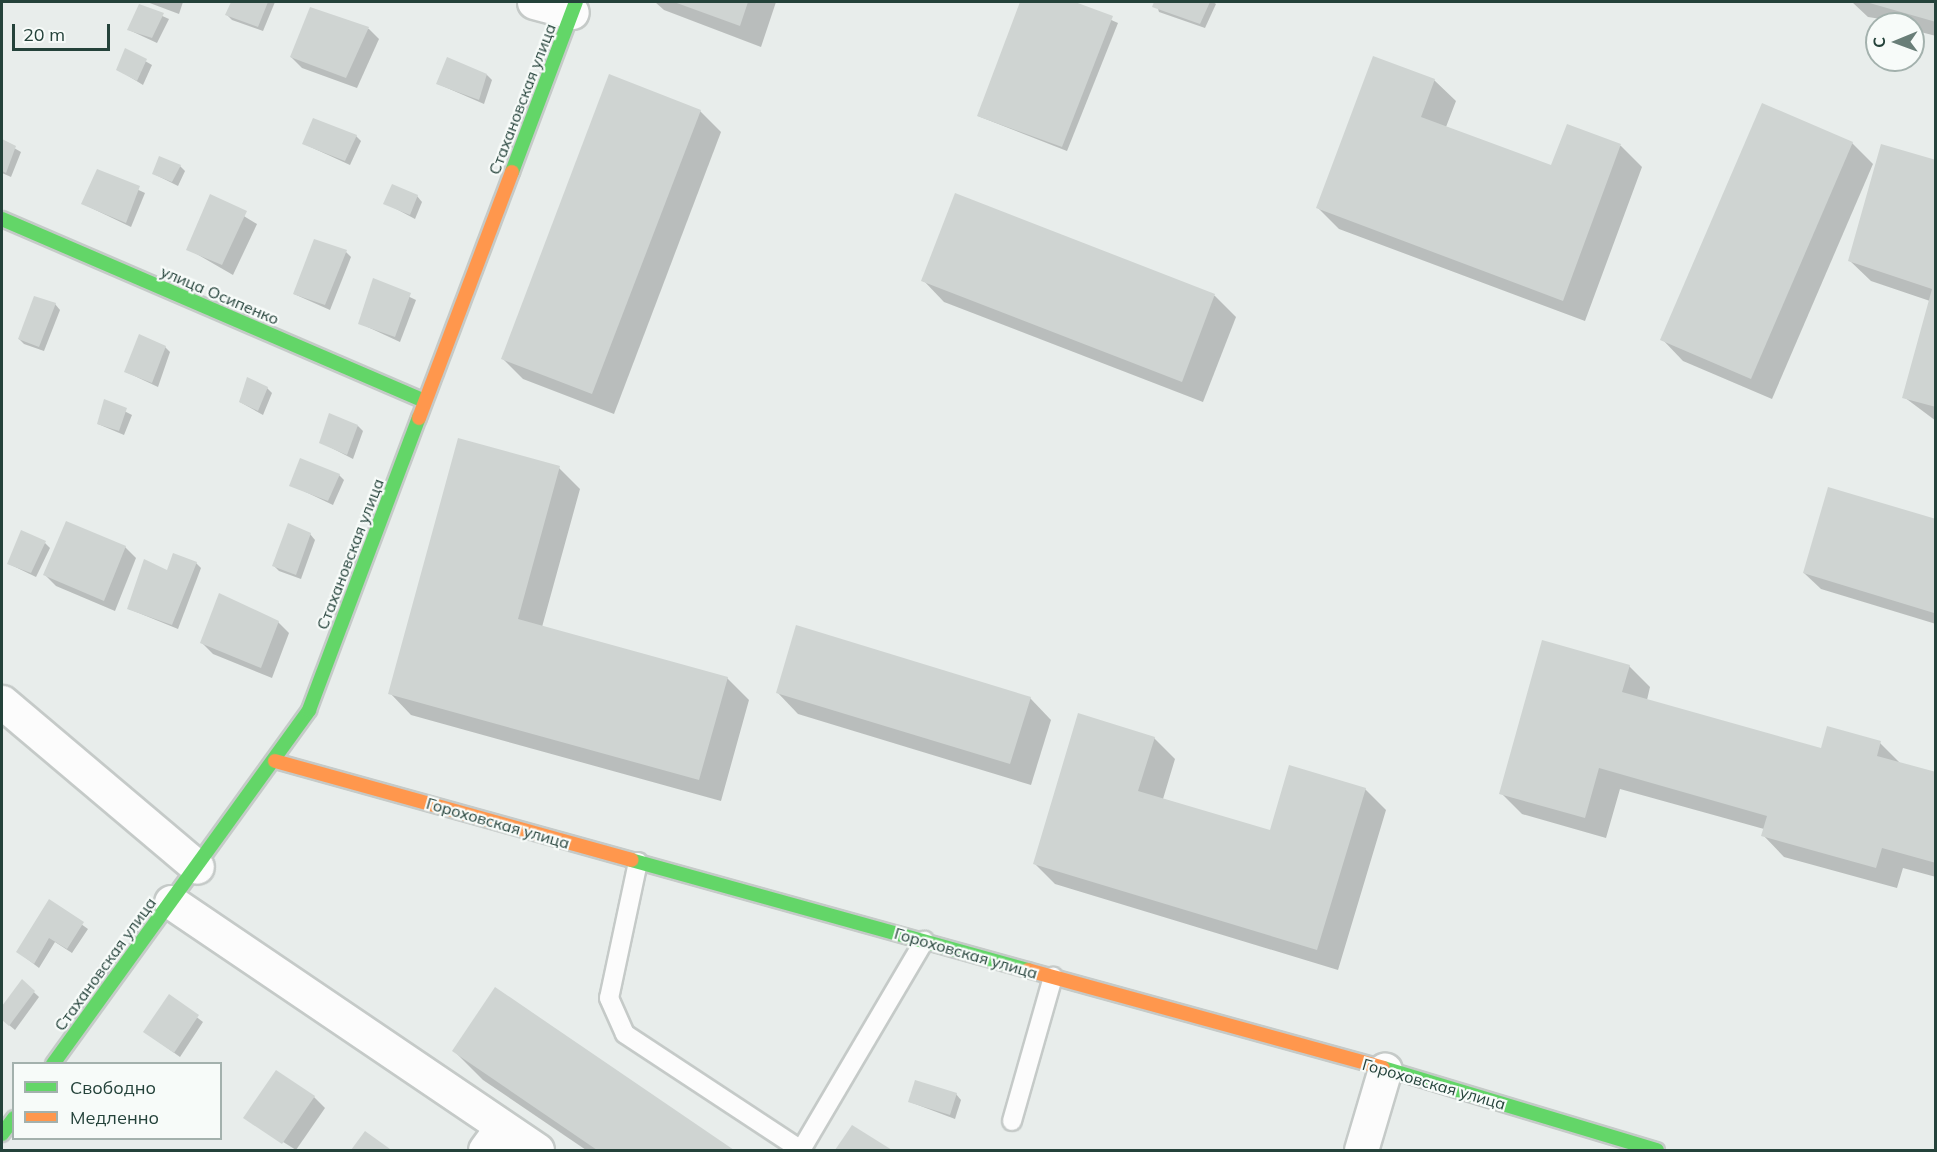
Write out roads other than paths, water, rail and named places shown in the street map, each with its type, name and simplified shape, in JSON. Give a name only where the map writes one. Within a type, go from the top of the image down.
[{"type":"street","points":[[534,2],[574,7]]},
{"type":"street","name":"Стахановская улица","points":[[54,1062],[275,761],[309,710],[574,7]]},
{"type":"street","name":"улица Осипенко","points":[[2,219],[425,401]]},
{"type":"street","points":[[2,702],[197,867]]},
{"type":"street","name":"Гороховская улица","points":[[275,761],[1385,1069],[1657,1150]]},
{"type":"street","points":[[171,902],[493,1139],[537,1150]]},
{"type":"street","points":[[1361,1150],[1385,1069]]},
{"type":"street","points":[[2,1134],[12,1121]]},
{"type":"lane","points":[[639,862],[609,998],[625,1034],[801,1150],[924,941]]},
{"type":"lane","points":[[1012,1121],[1053,977]]}]
